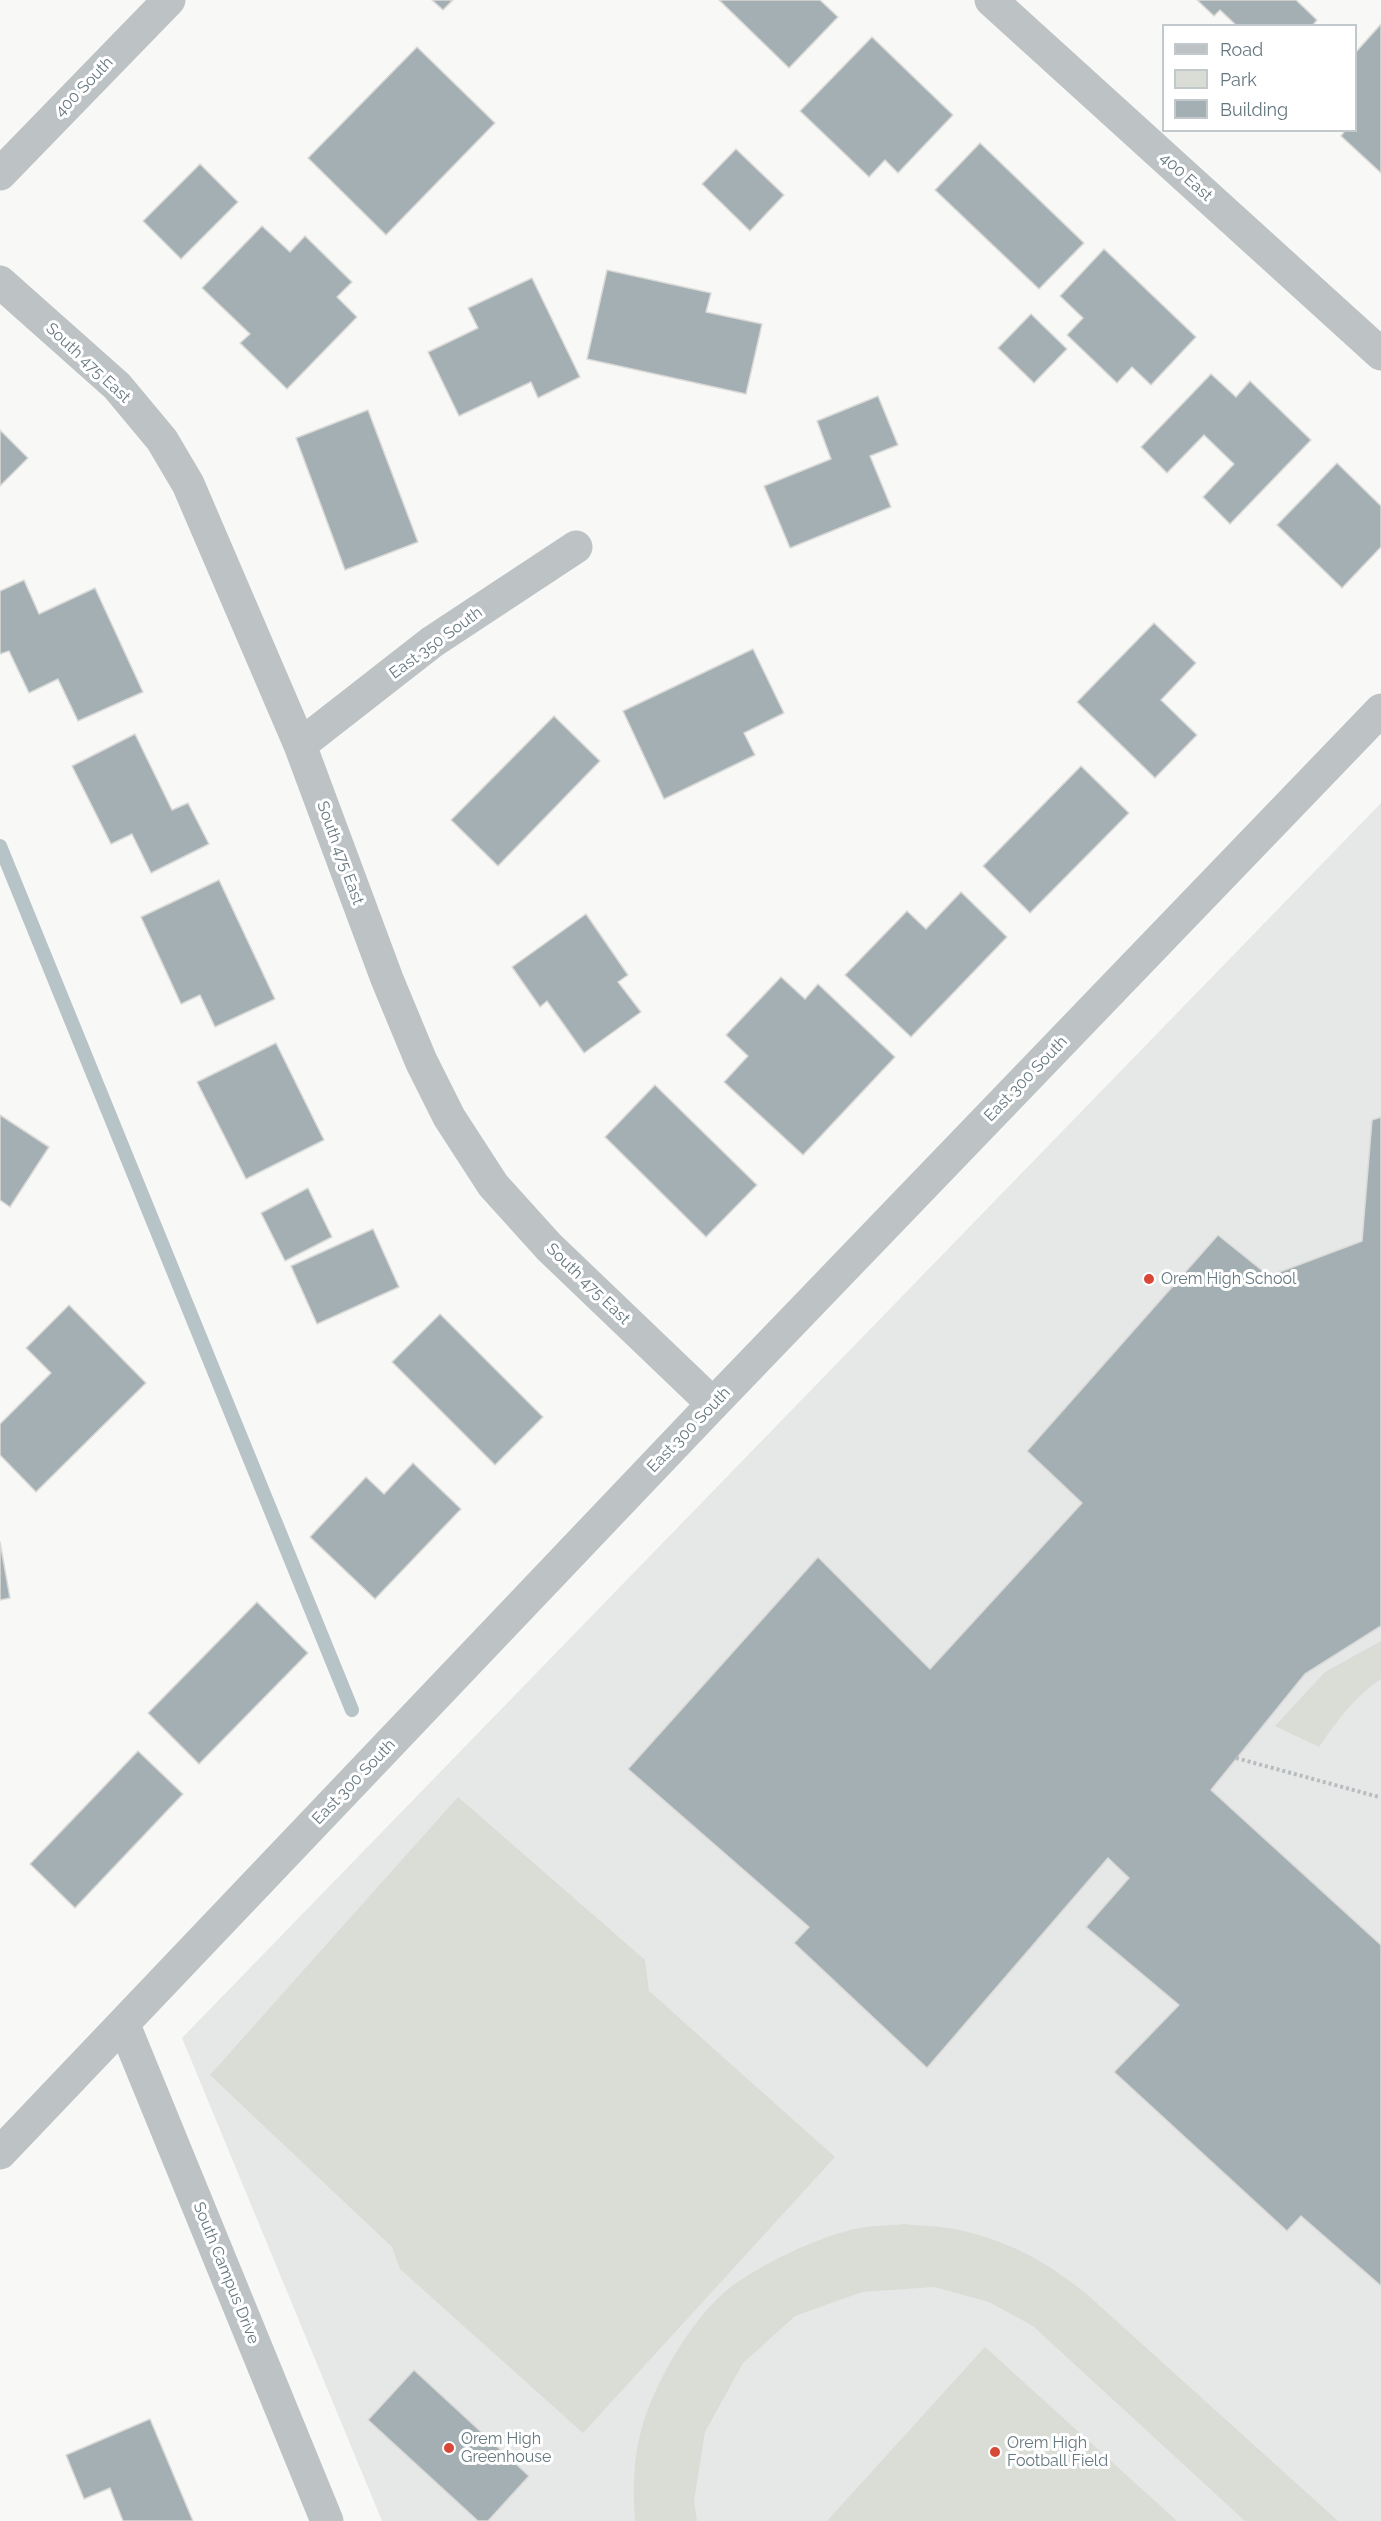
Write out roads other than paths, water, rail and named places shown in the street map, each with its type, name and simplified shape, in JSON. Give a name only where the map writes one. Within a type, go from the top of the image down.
[{"type":"street","name":"400 South","points":[[0,174],[169,0]]},
{"type":"street","name":"400 East","points":[[992,0],[1381,354]]},
{"type":"street","name":"South 475 East","points":[[0,282],[117,386],[162,440],[188,484],[300,745],[387,980],[421,1061],[448,1117],[493,1185],[549,1247],[714,1404]]},
{"type":"street","name":"East 350 South","points":[[300,745],[432,642],[576,547]]},
{"type":"street","name":"East 300 South","points":[[0,2153],[714,1404],[1381,710]]},
{"type":"street","name":"South Campus Drive","points":[[124,2025],[327,2521]]},
{"type":"waterway","points":[[0,846],[352,1710]]},
{"type":"place","name":"Orem High School","points":[[1149,1279]]},
{"type":"place","name":"Orem High Greenhouse","points":[[449,2448]]},
{"type":"place","name":"Orem High Football Field","points":[[995,2452]]}]
